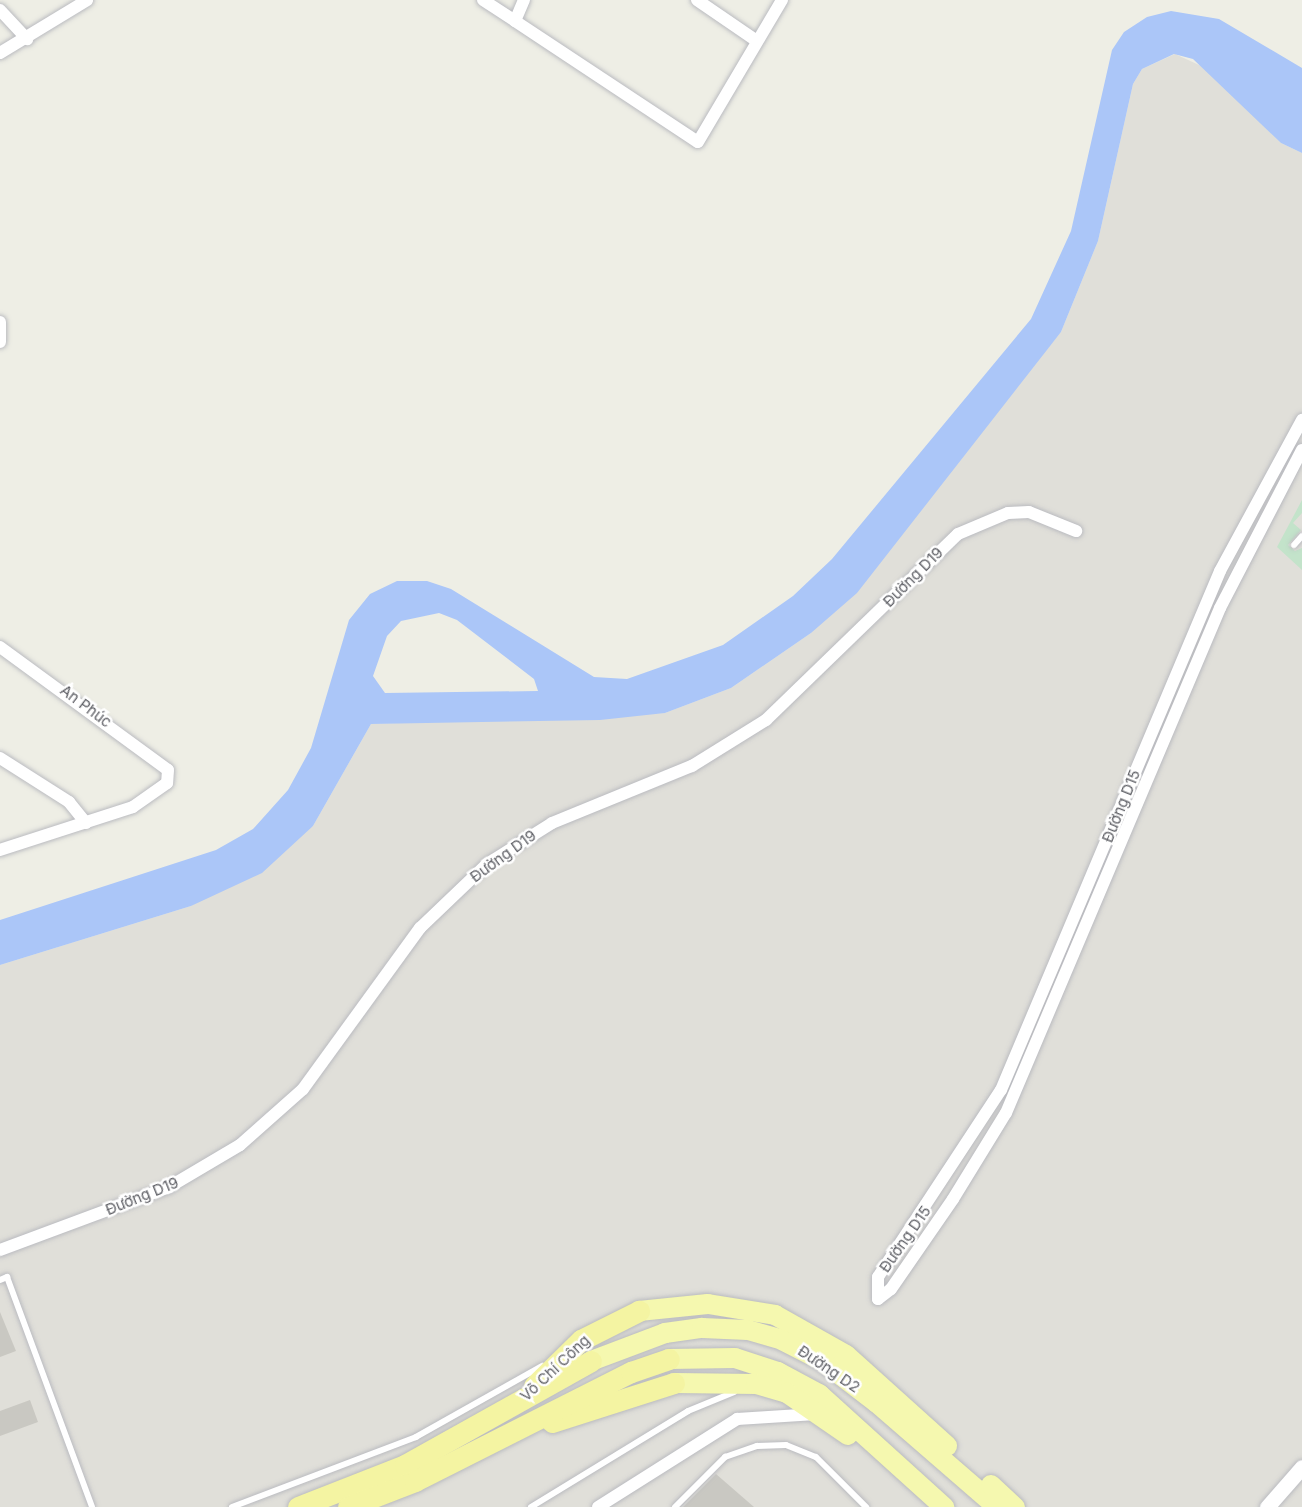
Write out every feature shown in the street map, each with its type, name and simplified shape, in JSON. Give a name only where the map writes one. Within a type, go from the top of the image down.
[{"type":"highway","name":"Võ Chí Công","points":[[512,1421],[565,1355],[581,1340],[639,1311]]},
{"type":"highway","name":"Võ Chí Công","points":[[410,1473],[512,1421],[631,1372],[669,1359]]},
{"type":"highway","name":"Võ Chí Công","points":[[512,1421],[591,1361]]},
{"type":"highway","name":"Võ Chí Công","points":[[512,1421],[559,1420],[674,1383]]},
{"type":"highway","points":[[298,1507],[410,1473]]},
{"type":"highway","points":[[348,1507],[410,1473]]},
{"type":"main road","name":"Đường D2","points":[[639,1311],[736,1306],[802,1329],[846,1355],[1015,1507]]},
{"type":"main road","name":"Đường D2","points":[[591,1361],[665,1334],[702,1328],[748,1330],[782,1340],[821,1360],[877,1403],[997,1507]]},
{"type":"main road","name":"Đường D2","points":[[669,1359],[735,1358],[798,1383],[819,1394],[944,1507]]},
{"type":"main road","points":[[674,1383],[724,1380],[787,1393],[820,1414],[931,1507]]},
{"type":"street","points":[[0,53],[27,39],[87,0]]},
{"type":"street","points":[[483,0],[698,142],[754,39],[782,0]]},
{"type":"street","points":[[515,21],[524,0]]},
{"type":"street","points":[[697,0],[754,39]]},
{"type":"street","points":[[0,10],[27,39]]},
{"type":"street","points":[[0,322],[0,342]]},
{"type":"street","name":"Đường D15","points":[[1300,460],[1225,598],[1006,1113],[953,1199],[891,1289],[878,1299],[878,1277],[1001,1090],[1215,581],[1302,420]]},
{"type":"street","name":"Đường D19","points":[[0,1250],[169,1187],[240,1146],[303,1089],[420,928],[488,864],[552,822],[692,766],[766,720],[958,534],[1000,515],[1029,512],[1076,531]]},
{"type":"street","name":"An Phúc","points":[[0,647],[168,770],[167,783],[133,807],[86,823]]},
{"type":"street","points":[[0,758],[69,802],[86,823],[0,850]]},
{"type":"street","points":[[598,1507],[737,1419],[820,1414]]},
{"type":"street","points":[[1267,1507],[1302,1467]]},
{"type":"lane","points":[[1294,545],[1302,536]]},
{"type":"lane","points":[[0,1280],[7,1277],[92,1507]]},
{"type":"lane","points":[[232,1507],[416,1437],[565,1355]]},
{"type":"lane","points":[[531,1507],[721,1395],[787,1393]]},
{"type":"lane","points":[[675,1507],[725,1457],[757,1446],[786,1445],[816,1456],[866,1507]]},
{"type":"shaded area","points":[[1175,54],[1210,70],[1281,143],[1302,153],[1302,1507],[0,1507],[0,965],[191,906],[313,826],[371,724],[665,713],[731,688],[811,633],[1061,332],[1098,241],[1133,84],[1142,69]]},
{"type":"green space","points":[[1302,500],[1302,513],[1293,523],[1301,530],[1288,545],[1295,551],[1302,548],[1302,570],[1277,547]]},
{"type":"water","points":[[1171,11],[1219,19],[1302,68],[1302,153],[1281,143],[1193,59],[1174,54],[1142,69],[1133,84],[1098,241],[1061,332],[857,593],[811,633],[731,688],[665,713],[600,720],[371,724],[313,826],[262,873],[191,906],[0,965],[0,920],[216,850],[253,829],[288,790],[311,748],[349,620],[370,594],[397,581],[427,581],[451,589],[594,677],[627,679],[723,645],[793,596],[832,559],[1031,319],[1071,231],[1112,50],[1124,32],[1147,17]],"holes":[[[439,613],[457,620],[534,679],[538,691],[385,693],[373,676],[387,636],[401,621]]]},
{"type":"building","points":[[0,1312],[16,1351],[0,1357]]},
{"type":"building","points":[[30,1400],[38,1422],[0,1436],[0,1411]]},
{"type":"building","points":[[716,1474],[754,1507],[683,1507]]}]
